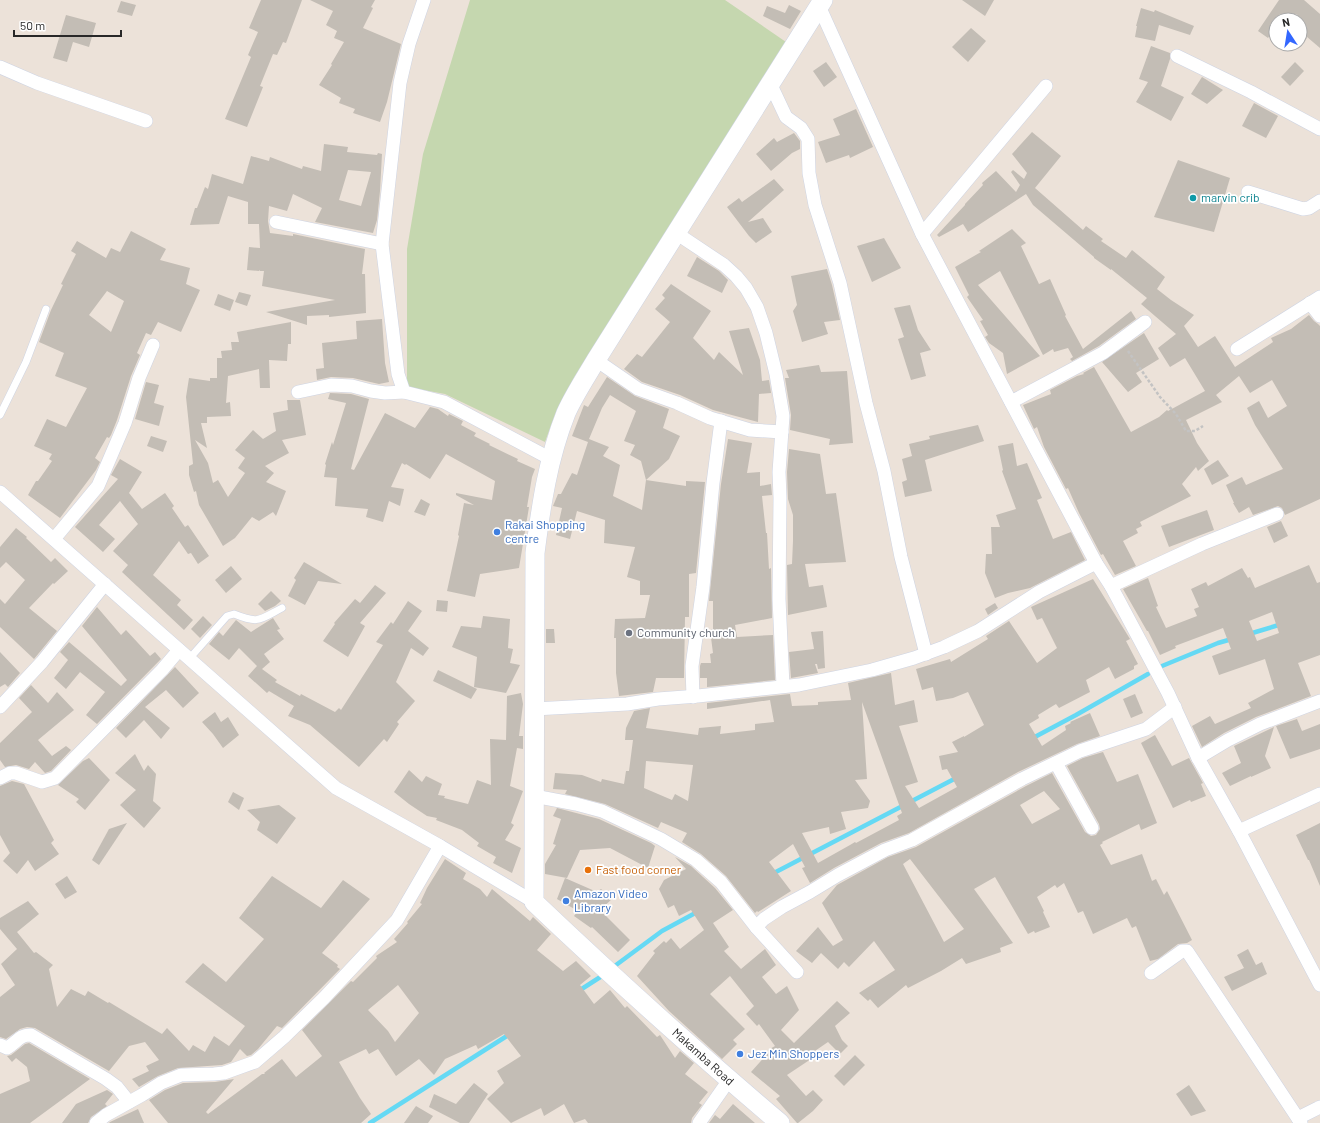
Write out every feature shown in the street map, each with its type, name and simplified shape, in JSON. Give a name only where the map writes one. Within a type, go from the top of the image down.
[{"type":"street","points":[[404,392],[398,374],[382,244],[400,83],[409,44],[424,0]]},
{"type":"street","points":[[534,902],[535,553],[540,512],[551,459],[567,412],[596,360],[821,3]]},
{"type":"street","points":[[821,3],[922,234],[1096,563],[1111,586],[1175,707],[1198,758],[1239,831],[1320,985]]},
{"type":"street","points":[[1177,56],[1252,92],[1320,129]]},
{"type":"street","points":[[0,67],[37,82],[146,121]]},
{"type":"street","points":[[770,83],[786,117],[801,128],[808,139],[810,173],[815,205],[840,283],[866,403],[884,471],[901,557],[926,654]]},
{"type":"street","points":[[922,234],[1046,86]]},
{"type":"street","points":[[1248,192],[1303,209],[1309,208],[1320,201]]},
{"type":"street","points":[[276,222],[382,244]]},
{"type":"street","points":[[676,233],[724,265],[736,276],[746,288],[757,307],[766,333],[780,393],[783,416],[779,472],[779,598],[783,686]]},
{"type":"street","points":[[1237,349],[1315,300],[1320,316]]},
{"type":"street","points":[[1011,402],[1103,353],[1145,322]]},
{"type":"street","points":[[54,539],[98,486],[125,423],[139,378],[153,344]]},
{"type":"street","points":[[596,360],[638,389],[750,430],[782,432]]},
{"type":"street","points":[[298,392],[331,385],[352,386],[385,393],[404,392],[444,402],[551,459]]},
{"type":"street","points":[[693,697],[692,666],[703,587],[713,483],[722,421]]},
{"type":"street","points":[[0,492],[336,788],[440,846],[534,902]]},
{"type":"street","points":[[1111,586],[1202,544],[1277,514]]},
{"type":"street","points":[[534,709],[627,704],[658,699],[693,697],[799,685],[872,670],[926,654],[978,631],[1038,592],[1096,563]]},
{"type":"street","points":[[0,707],[42,662],[105,584]]},
{"type":"street","points":[[0,778],[10,773],[16,773],[42,782],[55,778],[162,670],[179,650]]},
{"type":"street","points":[[1198,758],[1228,740],[1260,724],[1320,701]]},
{"type":"street","points":[[756,928],[764,919],[782,907],[885,850],[912,840],[1015,783],[1080,751],[1146,729],[1175,707]]},
{"type":"street","points":[[1056,763],[1092,828]]},
{"type":"street","points":[[1239,831],[1320,794]]},
{"type":"street","points":[[534,796],[576,804],[602,811],[661,839],[696,860],[721,882],[756,928],[797,972]]},
{"type":"street","points":[[96,1123],[106,1115],[161,1083],[181,1075],[224,1073],[255,1062],[324,998],[397,920],[440,846]]},
{"type":"street","name":"Makamba Road","points":[[534,902],[590,956],[729,1080],[780,1123]]},
{"type":"street","points":[[1151,973],[1182,951],[1187,951],[1300,1120],[1320,1107]]},
{"type":"street","points":[[0,1045],[7,1048],[21,1036],[31,1035],[106,1078],[129,1102]]},
{"type":"street","points":[[699,1123],[729,1080]]},
{"type":"lane","points":[[0,415],[26,362],[46,308]]},
{"type":"lane","points":[[189,659],[227,616],[234,614],[251,621],[259,620],[282,608]]},
{"type":"path","points":[[1121,341],[1160,397],[1176,414],[1186,431],[1195,431],[1203,426]]},
{"type":"green space","points":[[470,0],[725,0],[786,42],[575,376],[556,412],[545,442],[445,394],[407,387],[407,249],[423,154]]},
{"type":"building","points":[[261,0],[302,0],[286,43],[283,42],[277,55],[273,54],[260,86],[263,87],[247,127],[225,119],[251,57],[248,55],[258,32],[249,28]]},
{"type":"building","points":[[310,0],[375,0],[371,7],[373,8],[363,28],[401,44],[387,102],[380,122],[353,113],[355,109],[339,103],[341,98],[319,85],[344,42],[334,38],[337,31],[326,25],[333,11]]},
{"type":"building","points":[[962,0],[994,0],[985,16]]},
{"type":"building","points":[[1279,0],[1304,0],[1320,14],[1320,48],[1308,38],[1308,12],[1271,12]]},
{"type":"building","points":[[121,1],[136,5],[132,16],[117,12]]},
{"type":"building","points":[[789,5],[801,11],[790,29],[763,16],[767,6],[785,13]]},
{"type":"building","points":[[1141,8],[1154,12],[1155,10],[1194,26],[1190,35],[1159,25],[1155,41],[1135,37],[1136,26]]},
{"type":"building","points":[[66,15],[96,23],[89,47],[73,42],[67,62],[53,58]]},
{"type":"building","points":[[1268,16],[1268,38],[1258,31]]},
{"type":"building","points":[[971,28],[986,41],[968,62],[952,47]]},
{"type":"building","points":[[1151,46],[1170,53],[1170,59],[1161,86],[1184,97],[1171,121],[1136,102],[1148,82],[1139,79]]},
{"type":"building","points":[[826,62],[837,77],[824,87],[813,71]]},
{"type":"building","points":[[1295,62],[1304,71],[1290,86],[1281,77]]},
{"type":"building","points":[[1202,77],[1223,90],[1207,104],[1191,94]]},
{"type":"building","points":[[1254,103],[1278,116],[1266,138],[1242,126]]},
{"type":"building","points":[[856,109],[873,147],[850,158],[849,155],[826,163],[818,142],[840,135],[833,119]]},
{"type":"building","points":[[1032,132],[1061,156],[1035,188],[1083,230],[1086,226],[1103,239],[1101,241],[1126,258],[1132,250],[1165,277],[1157,289],[1194,315],[1184,326],[1198,347],[1215,336],[1235,367],[1273,342],[1271,338],[1291,329],[1309,315],[1320,326],[1320,499],[1285,515],[1282,508],[1278,506],[1253,515],[1249,507],[1239,513],[1233,503],[1226,485],[1242,477],[1246,485],[1283,469],[1255,425],[1247,408],[1259,401],[1268,418],[1287,406],[1272,380],[1250,393],[1239,376],[1216,395],[1222,402],[1186,420],[1197,443],[1209,461],[1198,471],[1196,467],[1182,484],[1191,496],[1140,522],[1142,526],[1136,529],[1138,533],[1123,541],[1136,566],[1115,575],[1103,554],[1101,555],[1068,488],[1066,489],[1044,447],[1037,427],[1034,429],[1023,405],[1051,394],[1050,390],[1084,374],[1083,373],[1094,367],[1131,432],[1159,417],[1167,410],[1168,411],[1205,391],[1185,358],[1170,367],[1158,348],[1176,334],[1141,304],[1147,298],[1111,269],[1094,258],[1033,205],[1026,194],[968,232],[963,224],[939,237],[937,235],[983,185],[982,183],[996,171],[1016,192],[1020,185],[1011,172],[1013,170],[1024,179],[1027,173],[1012,154]]},
{"type":"building","points":[[794,133],[800,141],[800,149],[792,153],[771,171],[756,154],[774,138],[777,142]]},
{"type":"building","points":[[324,144],[348,147],[347,152],[377,155],[378,153],[382,154],[377,220],[373,233],[315,222],[322,208],[293,194],[287,211],[269,206],[268,221],[270,233],[293,236],[293,234],[365,249],[362,274],[365,274],[366,313],[329,317],[329,315],[307,316],[307,325],[266,312],[335,300],[262,286],[264,271],[247,270],[249,247],[260,248],[259,224],[248,224],[248,202],[228,196],[219,224],[190,225],[195,208],[197,208],[205,187],[208,189],[212,174],[243,184],[251,156],[269,161],[270,157],[302,169],[303,166],[321,171]],"holes":[[[348,170],[371,172],[361,206],[339,200]]]},
{"type":"building","name":"marvin crib","points":[[1178,160],[1230,178],[1214,232],[1154,217]]},
{"type":"building","points":[[774,179],[784,190],[748,222],[763,218],[772,232],[756,243],[727,207],[739,198],[742,202]]},
{"type":"building","points":[[1012,229],[1026,243],[1021,246],[1039,284],[1050,279],[1066,315],[1065,316],[1083,349],[1131,311],[1136,319],[1099,346],[1072,361],[1070,359],[1073,357],[1068,348],[1054,352],[1053,349],[1043,355],[1000,271],[978,285],[1040,356],[1007,374],[1003,353],[989,343],[985,337],[988,335],[980,321],[983,320],[967,297],[969,295],[955,267],[981,252],[979,251]]},
{"type":"building","points":[[131,231],[166,249],[160,260],[190,268],[186,284],[200,290],[181,332],[158,322],[151,335],[146,333],[137,353],[140,355],[131,376],[111,435],[109,438],[107,437],[95,458],[100,462],[96,470],[60,518],[28,495],[36,481],[38,481],[52,461],[49,459],[52,454],[34,446],[47,419],[66,427],[87,388],[55,376],[64,353],[39,342],[51,310],[63,285],[61,284],[76,254],[71,251],[77,241],[106,258],[111,248],[120,252]],"holes":[[[107,291],[124,301],[111,332],[89,315]]]},
{"type":"building","points":[[884,238],[901,268],[872,282],[857,246]]},
{"type":"building","points":[[697,257],[719,271],[728,280],[722,293],[687,276]]},
{"type":"building","points":[[827,269],[840,320],[824,322],[828,334],[802,342],[793,311],[797,305],[791,276]]},
{"type":"building","points":[[671,284],[711,311],[693,338],[714,360],[719,352],[743,375],[729,331],[749,328],[760,360],[762,381],[769,380],[775,417],[771,393],[759,394],[758,422],[713,410],[680,395],[642,382],[624,369],[637,354],[642,357],[670,322],[655,309],[665,298],[662,295]]},
{"type":"building","points":[[239,292],[251,295],[247,306],[235,302]]},
{"type":"building","points":[[218,294],[234,300],[230,311],[214,305]]},
{"type":"building","points":[[910,305],[918,330],[931,350],[920,353],[926,376],[911,380],[898,339],[904,337],[894,308]]},
{"type":"building","points":[[382,319],[385,363],[389,382],[379,384],[353,378],[331,377],[317,380],[316,369],[324,368],[322,343],[357,339],[356,321]]},
{"type":"building","points":[[291,322],[291,344],[288,344],[287,361],[269,360],[270,388],[260,388],[259,369],[228,376],[226,403],[230,402],[231,416],[207,417],[207,423],[201,423],[207,448],[195,440],[208,463],[213,483],[218,480],[228,497],[245,473],[238,468],[245,458],[235,450],[253,430],[263,439],[276,431],[273,413],[288,410],[287,400],[300,400],[306,435],[282,440],[289,453],[265,466],[274,473],[266,482],[286,491],[276,516],[273,512],[259,521],[252,517],[235,538],[223,546],[199,505],[196,491],[194,492],[189,475],[189,466],[193,464],[186,397],[189,378],[210,381],[210,378],[217,378],[217,358],[222,358],[221,351],[232,350],[231,342],[239,342],[237,332]]},
{"type":"building","points":[[1144,333],[1159,359],[1136,373],[1142,382],[1128,392],[1102,362]]},
{"type":"building","points":[[819,365],[821,372],[847,371],[853,443],[829,445],[830,439],[790,430],[791,415],[785,378],[789,378],[786,370]]},
{"type":"building","points":[[607,377],[635,396],[669,409],[663,428],[680,436],[669,459],[646,480],[686,486],[686,481],[705,482],[696,573],[689,574],[689,617],[685,617],[684,678],[656,678],[653,692],[619,696],[616,673],[616,638],[614,638],[615,619],[645,618],[650,595],[640,595],[640,581],[627,577],[635,547],[604,543],[605,520],[577,511],[570,539],[556,535],[562,508],[553,506],[558,494],[561,494],[572,473],[577,475],[588,442],[572,436],[584,405],[588,407]],"holes":[[[610,395],[636,411],[624,441],[635,445],[630,455],[641,461],[646,480],[642,510],[613,496],[620,465],[603,456],[609,447],[589,439],[602,408]]]},
{"type":"building","points":[[146,382],[159,385],[154,403],[164,406],[159,426],[135,419]]},
{"type":"building","points":[[330,393],[351,394],[369,399],[351,469],[354,470],[385,413],[415,428],[430,407],[438,409],[448,416],[449,414],[463,421],[461,425],[476,433],[474,436],[518,459],[517,461],[535,469],[532,477],[527,507],[529,507],[519,568],[480,574],[475,597],[447,591],[459,536],[464,503],[474,505],[456,495],[456,493],[492,500],[495,481],[446,454],[430,479],[402,463],[391,487],[404,489],[400,506],[389,501],[383,522],[366,517],[368,509],[335,506],[337,478],[324,477],[325,464],[332,442],[333,445],[346,403],[328,399]]},
{"type":"building","points":[[978,425],[984,441],[925,460],[932,491],[905,497],[902,482],[907,480],[902,459],[912,456],[909,444],[930,439],[929,436]]},
{"type":"building","points":[[151,436],[167,441],[163,452],[147,446]]},
{"type":"building","points":[[728,439],[752,443],[747,473],[760,472],[760,486],[771,484],[772,495],[762,496],[767,533],[769,569],[771,568],[772,618],[735,625],[737,637],[773,635],[775,680],[707,687],[707,678],[700,678],[700,666],[701,663],[711,663],[710,654],[713,653],[710,630],[713,629],[713,601],[709,601],[721,484]]},
{"type":"building","points":[[1013,443],[1017,466],[1027,463],[1042,498],[1037,500],[1053,539],[1071,532],[1085,560],[1030,588],[1008,593],[995,598],[985,573],[986,554],[992,554],[991,527],[1000,527],[996,515],[1016,509],[1002,471],[998,446]]},
{"type":"building","points":[[789,449],[820,454],[826,494],[836,493],[846,562],[805,564],[809,587],[823,585],[827,607],[788,615],[787,565],[792,564],[793,541],[793,515],[788,499],[787,472]]},
{"type":"building","points":[[120,459],[142,472],[129,493],[142,509],[165,493],[174,506],[172,508],[185,527],[188,525],[209,556],[198,564],[191,553],[188,554],[179,541],[153,575],[181,600],[177,605],[193,620],[184,630],[122,572],[128,565],[113,551],[138,524],[120,501],[99,525],[115,539],[103,552],[75,527],[118,479],[111,475]]},
{"type":"building","points":[[1218,460],[1229,476],[1212,485],[1204,469]]},
{"type":"building","points":[[421,499],[430,504],[425,516],[414,512]]},
{"type":"building","points":[[1207,510],[1214,530],[1169,547],[1161,526]]},
{"type":"building","points":[[1281,521],[1288,536],[1274,543],[1267,527]]},
{"type":"building","points":[[16,528],[27,537],[26,538],[51,562],[55,558],[68,571],[54,584],[53,583],[29,608],[57,631],[34,659],[0,627],[0,599],[5,604],[25,580],[6,562],[0,568],[0,547]]},
{"type":"building","points":[[304,562],[342,584],[318,581],[305,605],[288,596],[296,580],[294,578]]},
{"type":"building","points":[[1309,565],[1317,583],[1320,582],[1320,655],[1298,663],[1311,696],[1256,717],[1224,733],[1202,747],[1192,726],[1210,716],[1215,724],[1251,708],[1248,703],[1274,689],[1265,659],[1219,675],[1212,656],[1231,649],[1223,628],[1175,646],[1176,648],[1160,655],[1148,631],[1123,589],[1148,578],[1158,606],[1156,607],[1166,628],[1197,616],[1194,609],[1199,607],[1191,589],[1206,582],[1208,586],[1242,568],[1248,578],[1250,577],[1255,588]],"holes":[[[1272,612],[1279,633],[1257,641],[1249,621]]]},
{"type":"building","points":[[231,566],[242,579],[226,593],[215,580]]},
{"type":"building","points":[[1093,579],[1130,639],[1126,641],[1138,664],[1134,666],[1134,669],[1115,679],[1109,667],[1086,680],[1090,692],[1059,708],[1056,704],[1038,715],[1039,718],[1029,724],[1042,746],[1066,730],[1065,726],[1071,723],[1070,722],[1090,713],[1100,736],[1077,744],[1018,772],[909,833],[881,843],[834,868],[810,883],[802,868],[805,867],[793,844],[769,862],[791,891],[758,912],[757,911],[755,913],[726,876],[701,854],[682,842],[687,833],[661,822],[658,828],[605,804],[565,794],[567,790],[553,789],[555,773],[582,775],[601,782],[602,779],[624,784],[626,771],[629,771],[633,740],[625,740],[626,728],[634,711],[650,708],[646,728],[698,735],[699,728],[721,726],[720,734],[755,730],[755,724],[774,722],[770,700],[707,709],[707,703],[790,694],[792,706],[818,705],[818,702],[851,700],[848,683],[891,673],[895,705],[914,700],[918,722],[899,726],[918,782],[905,786],[919,808],[957,787],[947,769],[942,770],[939,756],[958,752],[952,742],[964,737],[984,725],[968,692],[953,698],[936,701],[933,687],[922,690],[916,669],[950,659],[951,662],[988,639],[986,636],[1009,621],[1037,663],[1057,648],[1042,618],[1037,620],[1031,607]],"holes":[[[862,702],[902,813],[897,816],[899,820],[818,863],[802,833],[829,827],[830,834],[846,829],[841,812],[868,808],[870,801],[855,780],[867,779]],[[646,761],[693,765],[688,801],[675,794],[672,800],[644,788]]]},
{"type":"building","points":[[375,585],[386,593],[360,623],[365,626],[348,657],[323,641],[335,624],[334,623],[355,599],[360,603]]},
{"type":"building","points":[[271,591],[281,601],[265,611],[258,604]]},
{"type":"building","points":[[437,600],[448,601],[447,612],[436,611]]},
{"type":"building","points":[[408,601],[422,611],[408,631],[429,648],[423,656],[411,648],[396,682],[415,701],[397,722],[399,724],[387,742],[384,739],[359,767],[310,725],[288,716],[294,706],[269,691],[267,693],[248,676],[257,666],[239,648],[229,660],[209,644],[219,632],[223,636],[236,620],[251,632],[273,618],[280,629],[277,630],[284,639],[264,654],[270,662],[262,669],[277,680],[275,682],[300,696],[301,694],[335,712],[339,708],[341,710],[383,645],[376,642],[391,622],[393,624]]},
{"type":"building","points":[[995,603],[998,608],[988,615],[985,609]]},
{"type":"building","points":[[97,607],[121,635],[126,630],[150,656],[155,652],[161,659],[97,724],[86,715],[105,692],[80,672],[66,689],[54,678],[68,660],[60,652],[69,642],[121,686],[127,680],[82,626]]},
{"type":"building","points":[[203,616],[212,625],[200,638],[191,629]]},
{"type":"building","points":[[483,616],[510,619],[508,648],[513,649],[510,663],[520,665],[506,693],[474,687],[477,657],[452,647],[461,626],[481,628]]},
{"type":"building","points":[[546,629],[554,629],[555,643],[546,643]]},
{"type":"building","points":[[823,631],[825,668],[818,669],[817,664],[815,664],[818,673],[791,678],[789,652],[814,649],[811,632]]},
{"type":"building","points":[[0,652],[20,673],[8,687],[5,684],[0,687]]},
{"type":"building","points":[[175,667],[199,693],[183,708],[166,690],[145,707],[170,728],[161,739],[144,720],[126,738],[116,728]]},
{"type":"building","points":[[438,670],[477,689],[471,699],[433,681]]},
{"type":"building","points":[[31,685],[48,703],[57,692],[74,710],[38,740],[52,756],[66,746],[71,750],[51,771],[45,773],[35,762],[29,769],[16,765],[5,767],[0,760],[0,743],[32,712],[19,698]]},
{"type":"building","points":[[521,693],[523,704],[519,736],[523,736],[523,749],[517,748],[510,786],[523,791],[511,823],[514,825],[505,840],[521,848],[512,873],[493,863],[496,857],[477,846],[479,843],[462,830],[436,820],[437,818],[427,816],[394,792],[409,770],[422,782],[426,776],[442,784],[438,795],[468,804],[477,780],[491,785],[490,739],[506,740],[507,696]]},
{"type":"building","points":[[1135,694],[1143,713],[1131,718],[1123,699]]},
{"type":"building","points":[[215,712],[221,722],[228,717],[239,735],[223,748],[202,722]]},
{"type":"building","points":[[1297,719],[1302,731],[1320,724],[1320,749],[1290,759],[1276,726]]},
{"type":"building","points":[[1274,727],[1265,756],[1271,768],[1230,786],[1222,773],[1241,763],[1234,746]]},
{"type":"building","points":[[1155,735],[1172,766],[1189,758],[1203,783],[1201,784],[1206,796],[1191,802],[1190,800],[1173,808],[1141,743]]},
{"type":"building","points":[[1103,752],[1117,782],[1138,774],[1157,823],[1141,830],[1139,824],[1102,842],[1103,843],[1100,845],[1111,865],[1142,854],[1152,881],[1156,879],[1164,895],[1167,891],[1192,940],[1187,943],[1178,944],[1158,959],[1150,961],[1136,926],[1132,928],[1127,918],[1093,934],[1083,911],[1078,913],[1064,883],[1057,888],[1055,885],[1037,897],[1050,927],[1028,934],[995,877],[974,889],[1013,943],[1000,948],[1001,952],[966,964],[962,958],[908,988],[906,985],[878,1008],[870,999],[868,1001],[859,993],[895,970],[874,941],[849,967],[844,962],[838,969],[821,953],[812,963],[796,951],[818,927],[833,946],[843,940],[822,903],[837,885],[888,857],[916,847],[1052,773],[1085,832],[1091,836],[1096,835],[1100,829],[1099,824],[1067,766],[1083,758]],"holes":[[[1044,791],[1060,809],[1032,824],[1020,805]],[[910,859],[964,929],[944,942],[903,864]]]},
{"type":"building","points":[[135,754],[144,771],[148,765],[156,774],[153,801],[161,808],[144,828],[120,805],[136,790],[115,773]]},
{"type":"building","points":[[89,758],[110,780],[85,810],[76,802],[79,799],[58,785],[83,761]]},
{"type":"building","points":[[12,781],[24,784],[54,840],[51,843],[59,854],[35,871],[28,860],[17,874],[3,861],[10,853],[0,835],[0,786]]},
{"type":"building","points":[[233,792],[244,798],[239,810],[228,802]]},
{"type":"building","points":[[279,805],[296,818],[277,844],[257,830],[260,822],[247,810]]},
{"type":"building","points":[[557,808],[599,819],[651,843],[655,846],[648,868],[610,848],[580,850],[567,878],[545,874],[545,864],[556,845],[553,844],[561,819],[553,816]]},
{"type":"building","points":[[127,823],[99,865],[92,860],[109,829]]},
{"type":"building","points":[[1320,823],[1320,886],[1296,835]]},
{"type":"building","points":[[675,857],[691,866],[715,888],[733,910],[713,923],[729,947],[724,951],[741,969],[765,949],[776,965],[762,977],[776,994],[787,986],[799,1010],[781,1030],[794,1043],[837,1001],[850,1013],[835,1026],[842,1040],[848,1046],[840,1054],[828,1042],[812,1053],[814,1057],[787,1075],[806,1096],[813,1090],[823,1100],[813,1111],[798,1123],[776,1099],[780,1096],[751,1072],[769,1052],[768,1050],[775,1046],[759,1024],[757,1026],[746,1014],[754,1006],[730,976],[710,994],[745,1029],[733,1040],[737,1044],[722,1059],[669,1011],[637,976],[655,953],[653,951],[664,941],[666,943],[671,938],[680,949],[704,930],[691,910],[679,916],[674,905],[668,908],[659,889],[664,880],[686,869]]},
{"type":"building","points":[[445,859],[466,873],[463,879],[480,889],[487,897],[492,889],[530,921],[533,917],[551,934],[537,950],[563,971],[576,961],[591,976],[580,985],[594,1004],[610,990],[625,1008],[627,1006],[657,1037],[660,1035],[675,1058],[680,1051],[694,1063],[685,1074],[708,1092],[699,1103],[702,1105],[692,1118],[691,1123],[588,1123],[585,1119],[574,1123],[564,1104],[544,1116],[541,1108],[511,1123],[487,1099],[504,1083],[497,1071],[521,1056],[504,1034],[478,1049],[476,1045],[445,1059],[434,1075],[419,1059],[396,1076],[378,1049],[369,1054],[366,1049],[339,1062],[371,1114],[361,1123],[168,1123],[149,1100],[165,1090],[183,1083],[215,1082],[234,1079],[206,1112],[208,1114],[262,1074],[265,1074],[264,1073],[282,1059],[296,1077],[322,1056],[302,1030],[351,981],[353,982],[377,958],[376,956],[397,942],[394,939],[422,904],[420,903],[427,888]],"holes":[[[398,985],[419,1013],[395,1042],[388,1031],[368,1010]]]},
{"type":"building","points":[[67,876],[77,892],[65,899],[55,884]]},
{"type":"building","points":[[272,876],[321,908],[343,880],[370,899],[322,953],[338,965],[337,967],[340,969],[282,1028],[277,1026],[258,1049],[251,1055],[247,1056],[240,1049],[231,1062],[222,1065],[178,1068],[158,1076],[139,1087],[132,1079],[149,1071],[146,1066],[159,1060],[145,1042],[129,1046],[109,1071],[35,1028],[27,1027],[20,1029],[6,1039],[0,1037],[0,997],[15,985],[1,964],[17,949],[0,929],[0,918],[28,901],[39,914],[17,932],[34,953],[36,952],[53,965],[49,969],[57,1007],[71,989],[85,996],[88,991],[162,1034],[167,1028],[189,1051],[193,1045],[205,1052],[214,1036],[229,1046],[245,1026],[185,982],[203,963],[226,982],[264,939],[239,918]]},
{"type":"building","points":[[565,878],[597,892],[601,889],[612,899],[601,909],[604,911],[603,913],[630,940],[618,952],[592,927],[591,928],[574,916],[578,911],[557,899]]},
{"type":"building","points":[[1248,949],[1256,965],[1262,962],[1267,974],[1232,991],[1224,977],[1244,968],[1237,955]]},
{"type":"building","points":[[29,1043],[90,1079],[30,1123],[0,1123],[0,1094],[30,1081],[27,1067],[16,1058],[12,1062],[7,1056]]},
{"type":"building","points":[[855,1055],[865,1065],[844,1086],[834,1076]]},
{"type":"building","points":[[474,1083],[488,1094],[469,1123],[460,1123],[429,1107],[434,1094],[456,1104]]},
{"type":"building","points":[[1189,1085],[1206,1111],[1191,1116],[1176,1094]]},
{"type":"building","points":[[107,1090],[113,1094],[105,1104],[107,1106],[91,1117],[88,1123],[62,1123],[76,1104]]},
{"type":"building","points":[[733,1104],[755,1123],[709,1123],[715,1115],[720,1119]]},
{"type":"building","points":[[416,1106],[433,1116],[428,1123],[404,1123]]},
{"type":"building","points":[[138,1109],[144,1123],[109,1123],[110,1122]]},
{"type":"waterway","points":[[1249,634],[1282,624]]},
{"type":"waterway","points":[[1162,666],[1218,643],[1232,639]]},
{"type":"waterway","points":[[1031,739],[1148,674]]},
{"type":"waterway","points":[[772,874],[958,777]]},
{"type":"waterway","points":[[612,968],[662,931],[699,911]]},
{"type":"waterway","points":[[577,992],[605,974]]},
{"type":"waterway","points":[[370,1123],[510,1034]]},
{"type":"place","name":"marvin crib","points":[[1193,198]]},
{"type":"place","name":"Rakai Shopping centre","points":[[497,532]]},
{"type":"place","name":"Community church","points":[[629,633]]},
{"type":"place","name":"Fast food corner","points":[[588,870]]},
{"type":"place","name":"Amazon Video Library","points":[[566,901]]},
{"type":"place","name":"Jez Min Shoppers","points":[[740,1054]]}]
